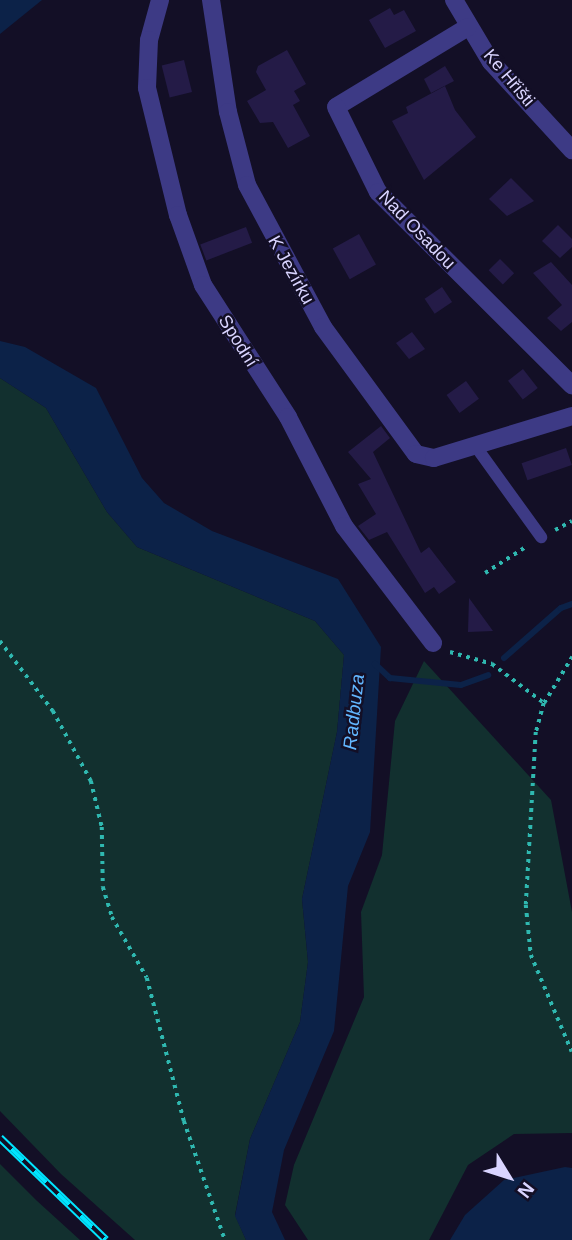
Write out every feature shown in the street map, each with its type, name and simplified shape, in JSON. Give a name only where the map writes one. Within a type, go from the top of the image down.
[{"type":"street","name":"Spodní","points":[[160,0],[149,40],[148,88],[178,215],[203,285],[288,417],[344,527],[433,643]]},
{"type":"street","name":"K Jezírku","points":[[211,0],[228,112],[247,185],[323,327],[416,454],[434,457],[572,416]]},
{"type":"street","name":"Ke Hřišti","points":[[454,0],[468,27],[492,62],[572,150]]},
{"type":"street","name":"Nad Osadou","points":[[468,27],[336,107],[378,192],[572,386]]},
{"type":"lane","points":[[474,444],[541,537]]},
{"type":"path","points":[[0,641],[53,711],[91,781],[102,827],[103,887],[113,917],[147,978],[184,1121],[225,1240]]},
{"type":"path","points":[[433,643],[445,651],[492,664],[544,703]]},
{"type":"path","points":[[572,657],[544,703],[536,732],[526,905],[531,955],[572,1051]]},
{"type":"green space","points":[[0,378],[46,408],[107,512],[137,547],[315,621],[344,655],[337,732],[302,899],[308,962],[300,1022],[250,1139],[235,1215],[246,1240],[135,1240],[61,1174],[0,1111]]},
{"type":"green space","points":[[424,661],[551,800],[572,912],[572,1133],[514,1134],[468,1165],[429,1240],[308,1240],[285,1205],[294,1165],[364,997],[361,912],[382,855],[395,721]]},
{"type":"green space","points":[[0,1164],[36,1200],[80,1240],[0,1240]]},
{"type":"water","points":[[0,0],[42,0],[0,34]]},
{"type":"water","name":"Radbuza","points":[[0,341],[25,347],[96,388],[142,478],[164,503],[212,531],[338,579],[381,647],[370,832],[348,886],[334,1031],[284,1150],[272,1212],[285,1240],[246,1240],[235,1216],[250,1139],[300,1022],[308,962],[302,899],[337,732],[344,655],[315,621],[137,547],[107,512],[46,408],[0,378]]},
{"type":"water","points":[[565,1167],[572,1168],[572,1240],[450,1240],[465,1215],[504,1180]]},
{"type":"building","points":[[390,8],[394,15],[404,10],[416,31],[385,48],[369,20]]},
{"type":"building","points":[[287,50],[306,84],[294,91],[300,101],[293,105],[310,136],[288,148],[273,122],[260,123],[247,101],[266,90],[256,72],[258,66]]},
{"type":"building","points":[[184,60],[192,92],[170,98],[162,66]]},
{"type":"building","points":[[445,66],[454,81],[431,93],[424,79]]},
{"type":"building","points":[[445,86],[455,110],[476,137],[424,180],[392,121],[408,113],[406,107]]},
{"type":"building","points":[[511,178],[534,201],[507,216],[489,199]]},
{"type":"building","points":[[558,225],[572,239],[572,247],[560,258],[542,241]]},
{"type":"building","points":[[246,227],[252,243],[206,260],[200,245]]},
{"type":"building","points":[[359,234],[376,265],[350,279],[333,249]]},
{"type":"building","points":[[500,259],[514,273],[503,284],[489,270]]},
{"type":"building","points":[[551,262],[572,285],[572,322],[561,331],[547,318],[562,305],[533,273]]},
{"type":"building","points":[[442,287],[452,302],[435,314],[425,299]]},
{"type":"building","points":[[412,332],[425,349],[409,359],[396,343]]},
{"type":"building","points":[[523,369],[538,388],[523,400],[508,381]]},
{"type":"building","points":[[466,381],[479,399],[460,413],[447,395]]},
{"type":"building","points":[[381,426],[390,438],[373,452],[421,553],[429,547],[456,582],[439,594],[434,587],[425,593],[387,532],[369,540],[358,526],[376,514],[358,484],[371,479],[348,452]]},
{"type":"building","points":[[566,448],[572,465],[527,480],[522,463]]},
{"type":"building","points":[[469,598],[493,631],[468,632]]},
{"type":"waterway","points":[[504,658],[561,608],[572,604]]},
{"type":"waterway","points":[[375,664],[390,678],[461,685],[488,675]]},
{"type":"railway","points":[[0,1138],[106,1240]]}]
